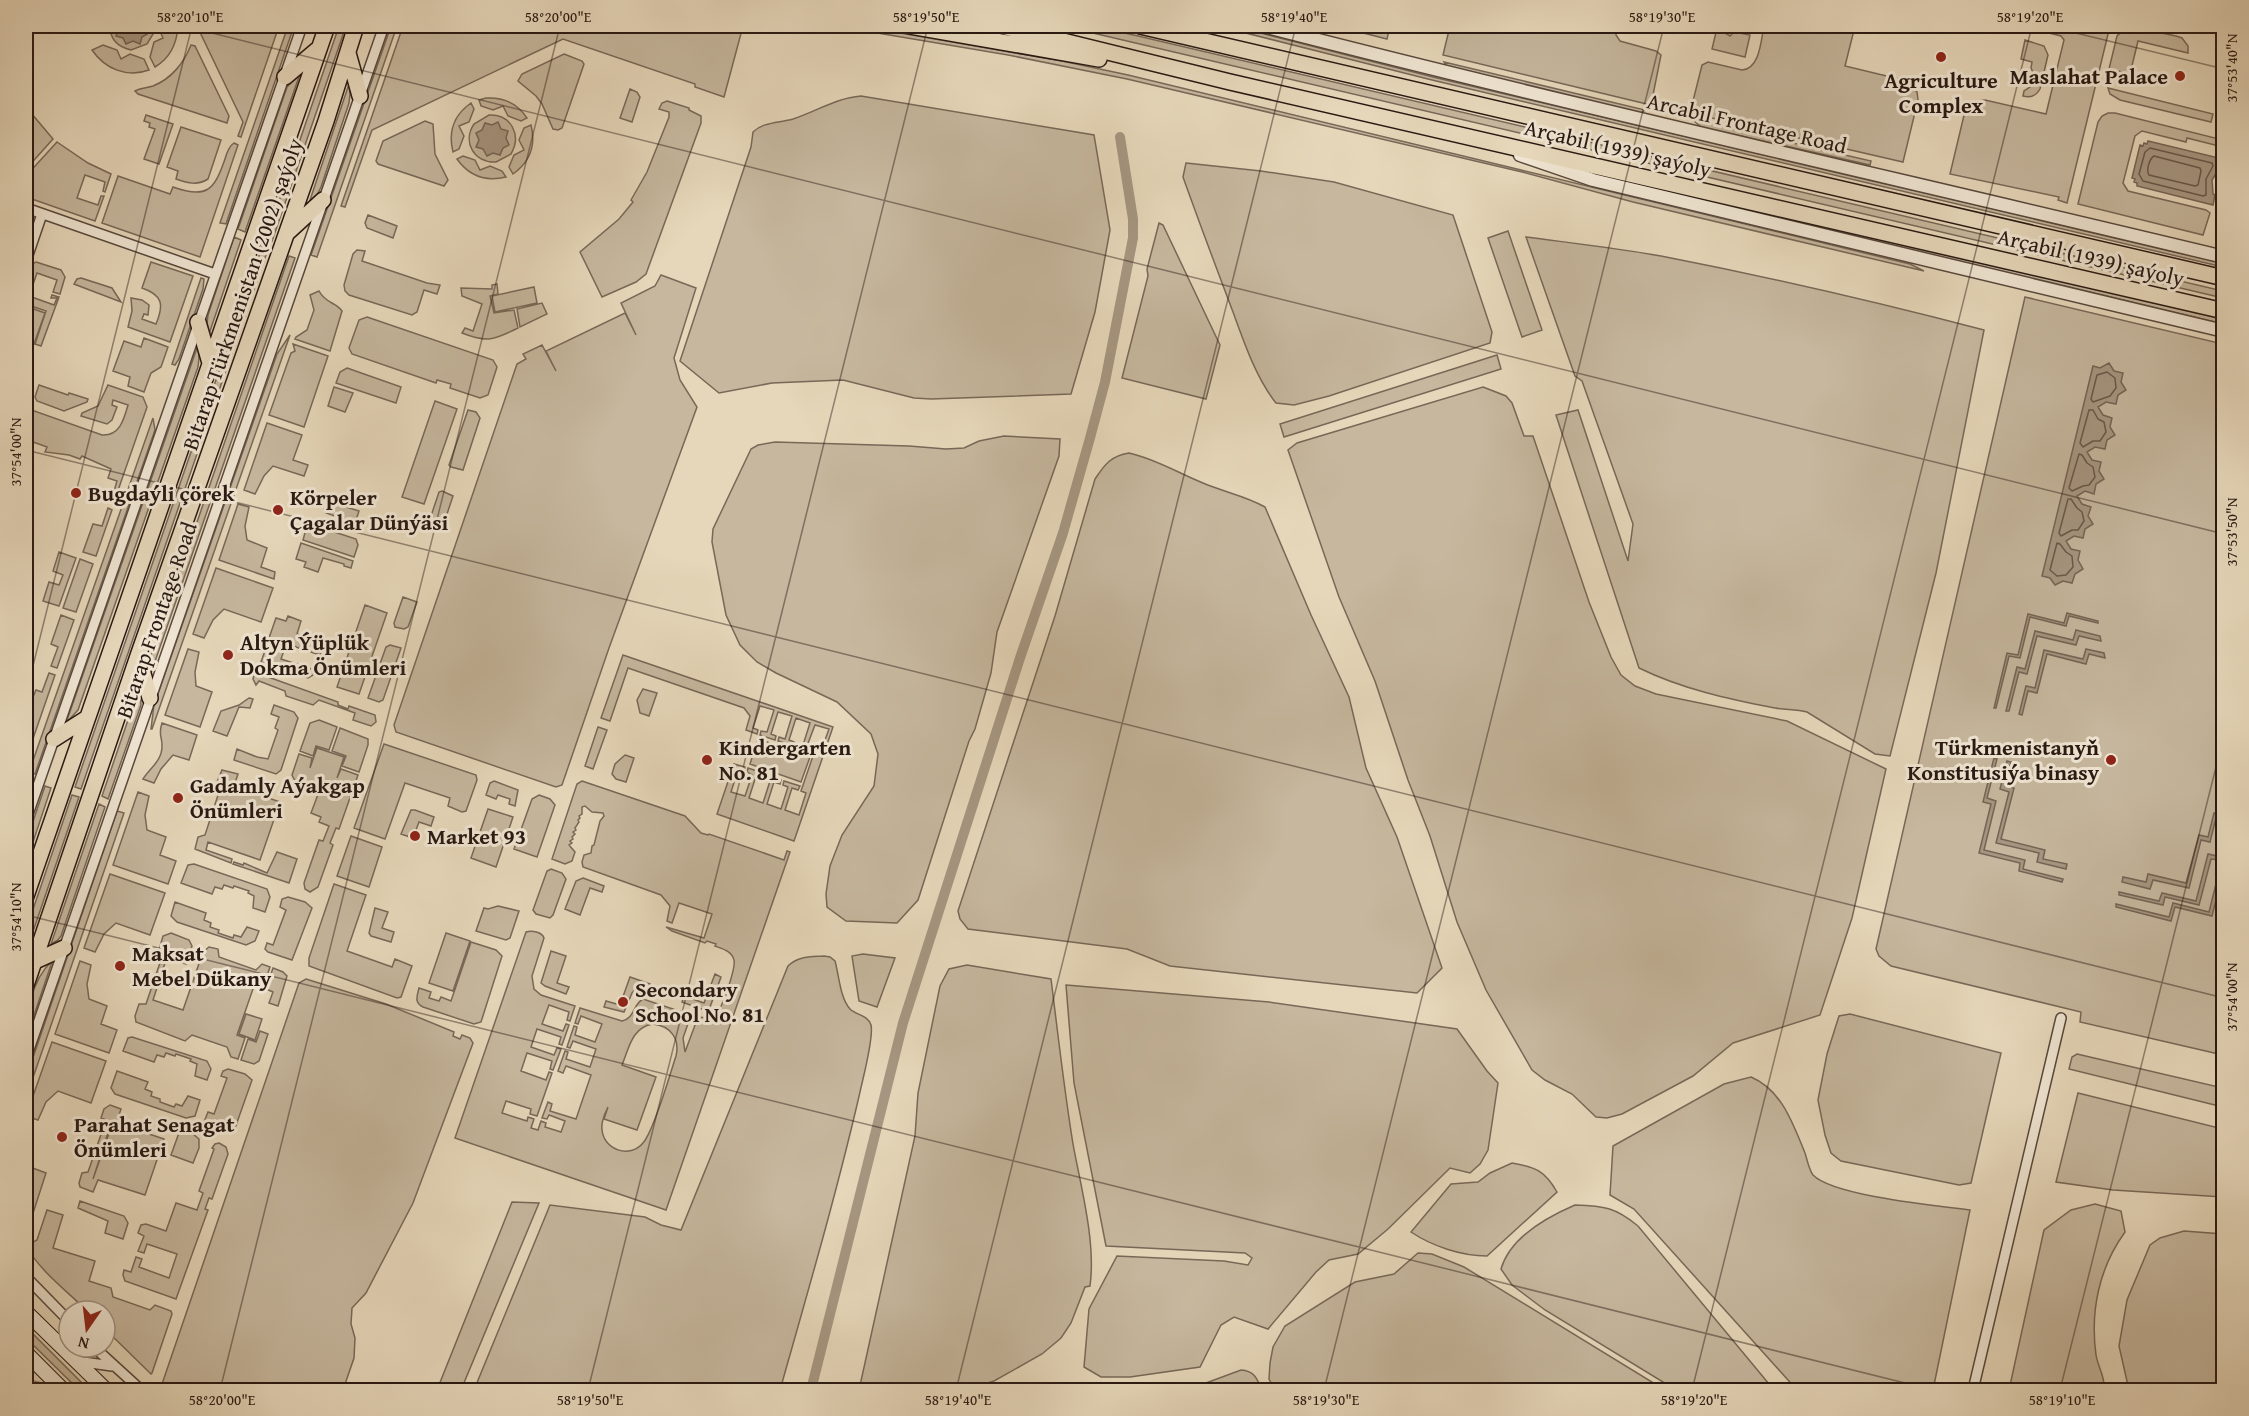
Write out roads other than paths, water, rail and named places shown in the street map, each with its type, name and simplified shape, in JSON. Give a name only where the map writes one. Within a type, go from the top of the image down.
[{"type":"main road","name":"Bitarap Türkmenistan (2002) şaýoly","points":[[26,896],[327,26]]},
{"type":"main road","name":"Bitarap Türkmenistan (2002) şaýoly","points":[[26,985],[358,26]]},
{"type":"main road","points":[[910,26],[1230,82]]},
{"type":"main road","name":"Arçabil (1939) şaýoly","points":[[1002,26],[1230,82],[2223,311]]},
{"type":"main road","name":"Arçabil (1939) şaýoly","points":[[1140,26],[2223,278]]},
{"type":"main road","points":[[1150,26],[1177,34]]},
{"type":"main road","points":[[285,77],[320,48]]},
{"type":"main road","points":[[348,52],[360,96]]},
{"type":"main road","points":[[285,235],[323,200]]},
{"type":"main road","points":[[198,322],[210,363]]},
{"type":"main road","points":[[138,656],[150,698]]},
{"type":"main road","points":[[54,740],[87,718]]},
{"type":"main road","points":[[33,962],[64,948]]},
{"type":"main road","points":[[26,1312],[106,1390]]},
{"type":"main road","points":[[26,1353],[63,1390]]},
{"type":"street","points":[[26,820],[302,26]]},
{"type":"street","name":"Bitarap Frontage Road","points":[[26,1058],[384,26]]},
{"type":"street","name":"Arcabil Frontage Road","points":[[1263,26],[1426,68],[2223,257]]},
{"type":"street","points":[[1457,133],[1593,180],[2223,331]]},
{"type":"street","points":[[26,208],[215,274]]},
{"type":"street","points":[[26,261],[42,214]]},
{"type":"street","points":[[1973,1390],[2061,1018]]},
{"type":"street","points":[[26,1277],[57,1309]]},
{"type":"street","points":[[105,1359],[141,1390]]},
{"type":"street","points":[[76,1361],[112,1366]]},
{"type":"street","points":[[26,1386],[30,1390]]},
{"type":"water","points":[[117,26],[146,26],[149,33],[142,37],[140,44],[133,41],[126,44],[123,38],[116,36]]},
{"type":"water","points":[[498,122],[501,129],[508,131],[506,138],[509,145],[503,148],[500,155],[493,153],[487,156],[483,149],[476,147],[479,140],[476,133],[482,130],[485,123],[492,125]]},
{"type":"water","points":[[2148,141],[2223,159],[2222,169],[2219,169],[2212,180],[2215,195],[2213,205],[2137,186],[2135,179],[2132,178],[2140,145],[2147,144]]},
{"type":"water","points":[[2109,363],[2114,371],[2123,373],[2121,382],[2126,390],[2118,395],[2116,404],[2106,402],[2098,407],[2103,415],[2112,418],[2110,427],[2115,435],[2107,440],[2105,449],[2095,447],[2087,452],[2092,460],[2101,462],[2099,471],[2104,479],[2096,484],[2094,494],[2085,491],[2077,496],[2082,504],[2091,507],[2088,516],[2093,524],[2085,529],[2083,538],[2074,536],[2066,541],[2071,549],[2080,551],[2078,560],[2083,569],[2075,574],[2072,583],[2063,581],[2055,585],[2050,578],[2042,576],[2093,366],[2100,368]]},
{"type":"water","points":[[2067,613],[2098,621],[2098,623],[2069,616],[2066,626],[2030,617],[2020,658],[2009,656],[1996,708],[1994,708],[2007,653],[2018,655],[2028,614],[2064,623]]},
{"type":"water","points":[[2076,630],[2100,636],[2101,641],[2079,636],[2076,645],[2037,636],[2027,674],[2019,672],[2009,711],[2006,711],[2017,667],[2025,669],[2035,631],[2073,640]]},
{"type":"water","points":[[2086,649],[2104,653],[2105,658],[2089,654],[2086,664],[2047,654],[2037,693],[2028,691],[2022,715],[2019,714],[2026,686],[2035,688],[2044,650],[2083,659]]},
{"type":"water","points":[[1994,758],[1997,759],[1987,798],[1996,801],[1984,850],[2025,860],[2023,869],[2063,879],[2062,882],[2019,871],[2020,863],[1979,853],[1991,804],[1983,802]]},
{"type":"water","points":[[2007,761],[2011,762],[2005,786],[2014,788],[2001,839],[2045,850],[2043,859],[2067,864],[2066,869],[2037,862],[2039,853],[1996,843],[2009,792],[2000,789]]},
{"type":"water","points":[[2214,813],[2217,814],[2210,842],[2201,840],[2189,888],[2153,880],[2150,889],[2122,882],[2123,877],[2146,882],[2148,874],[2186,883],[2199,835],[2208,837]]},
{"type":"water","points":[[2223,830],[2219,860],[2211,859],[2199,905],[2165,897],[2163,905],[2119,895],[2119,892],[2159,901],[2162,893],[2196,901],[2208,854],[2217,856]]},
{"type":"water","points":[[2219,872],[2223,873],[2223,876],[2212,916],[2175,907],[2171,921],[2116,907],[2116,904],[2169,917],[2173,903],[2209,912]]},
{"type":"waterway","points":[[811,1390],[903,1023],[1020,658],[1063,533],[1105,382],[1133,238],[1133,219],[1120,137]]},
{"type":"place","name":"Agriculture Complex","points":[[1941,57]]},
{"type":"place","name":"Maslahat Palace","points":[[2180,76]]},
{"type":"place","name":"Bugdaýli çörek","points":[[76,493]]},
{"type":"place","name":"Körpeler Çagalar Dünýäsi","points":[[278,510]]},
{"type":"place","name":"Altyn Ýüplük Dokma Önümleri","points":[[228,655]]},
{"type":"place","name":"Kindergarten No. 81","points":[[707,760]]},
{"type":"place","name":"Türkmenistanyň Konstitusiýa binasy","points":[[2111,760]]},
{"type":"place","name":"Gadamly Aýakgap Önümleri","points":[[178,798]]},
{"type":"place","name":"Market 93","points":[[415,836]]},
{"type":"place","name":"Maksat Mebel Dükany","points":[[120,966]]},
{"type":"place","name":"Secondary School No. 81","points":[[623,1002]]},
{"type":"place","name":"Parahat Senagat Önümleri","points":[[62,1137]]}]
